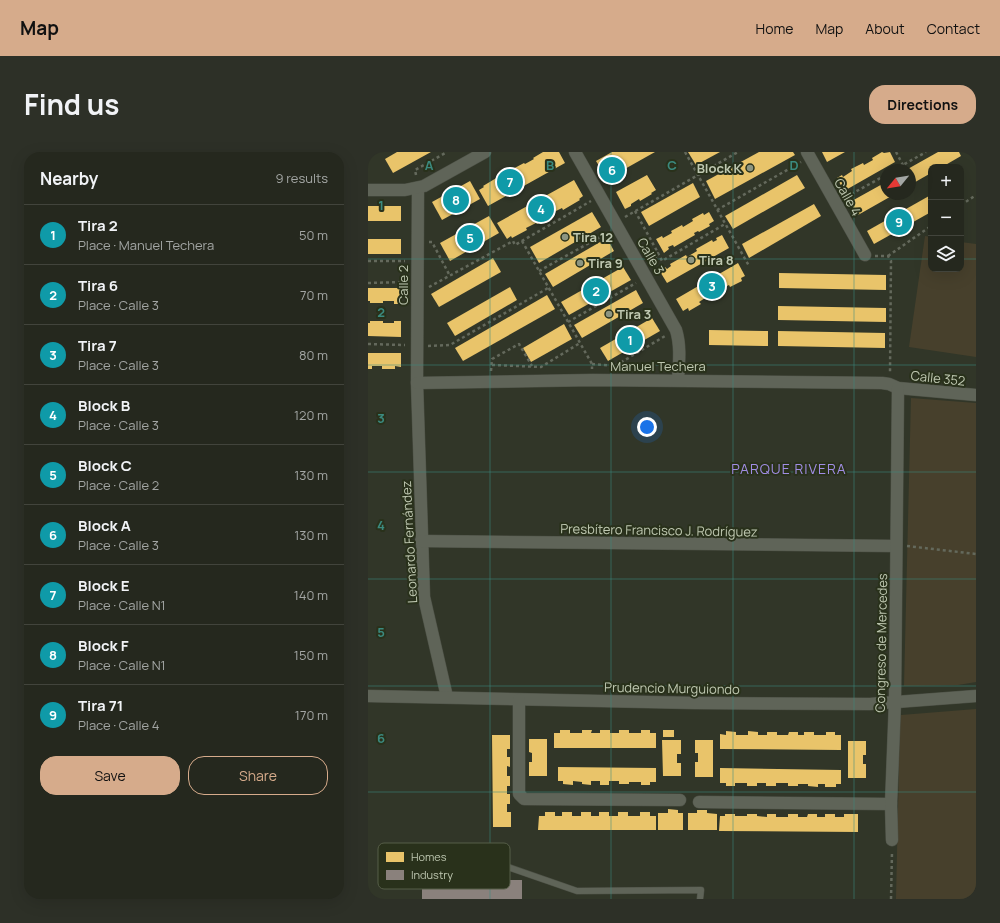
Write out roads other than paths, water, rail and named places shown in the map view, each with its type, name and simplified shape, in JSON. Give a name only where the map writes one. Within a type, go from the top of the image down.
[{"type":"street","points":[[368,190],[404,190],[418,188],[485,152]]},
{"type":"street","name":"Calle 3","points":[[575,152],[676,330],[679,355],[678,380]]},
{"type":"street","name":"Calle 4","points":[[808,154],[865,255]]},
{"type":"street","name":"Calle 2","points":[[416,383],[418,188]]},
{"type":"street","name":"Manuel Techera","points":[[416,383],[594,380],[882,382],[898,388]]},
{"type":"street","name":"Leonardo Fernández","points":[[416,383],[424,597],[447,697]]},
{"type":"street","name":"Calle 352","points":[[898,388],[976,395]]},
{"type":"street","name":"Congreso de Mercedes","points":[[892,840],[891,804],[895,701],[898,388]]},
{"type":"street","name":"Presbítero Francisco J. Rodríguez","points":[[421,541],[896,546]]},
{"type":"street","name":"Prudencio Murguiondo","points":[[368,696],[694,703],[870,704],[976,696]]},
{"type":"street","points":[[519,700],[519,794],[524,799],[680,800]]},
{"type":"street","points":[[699,802],[891,804]]},
{"type":"lane","points":[[510,868],[577,891],[700,890],[700,899]]},
{"type":"place","name":"Block K","points":[[750,168]]},
{"type":"place","name":"Block A","points":[[612,170]]},
{"type":"place","name":"Block E","points":[[510,182]]},
{"type":"place","name":"Block F","points":[[456,200]]},
{"type":"place","name":"Block B","points":[[541,209]]},
{"type":"place","name":"Tira 71","points":[[899,222]]},
{"type":"place","name":"Tira 12","points":[[565,237]]},
{"type":"place","name":"Block C","points":[[470,238]]},
{"type":"place","name":"Tira 8","points":[[691,260]]},
{"type":"place","name":"Tira 9","points":[[580,263]]},
{"type":"place","name":"Tira 7","points":[[712,286]]},
{"type":"place","name":"Tira 6","points":[[596,291]]},
{"type":"place","name":"Tira 3","points":[[609,314]]},
{"type":"place","name":"Tira 2","points":[[630,340]]},
{"type":"district","name":"PARQUE RIVERA","points":[[789,468]]}]
